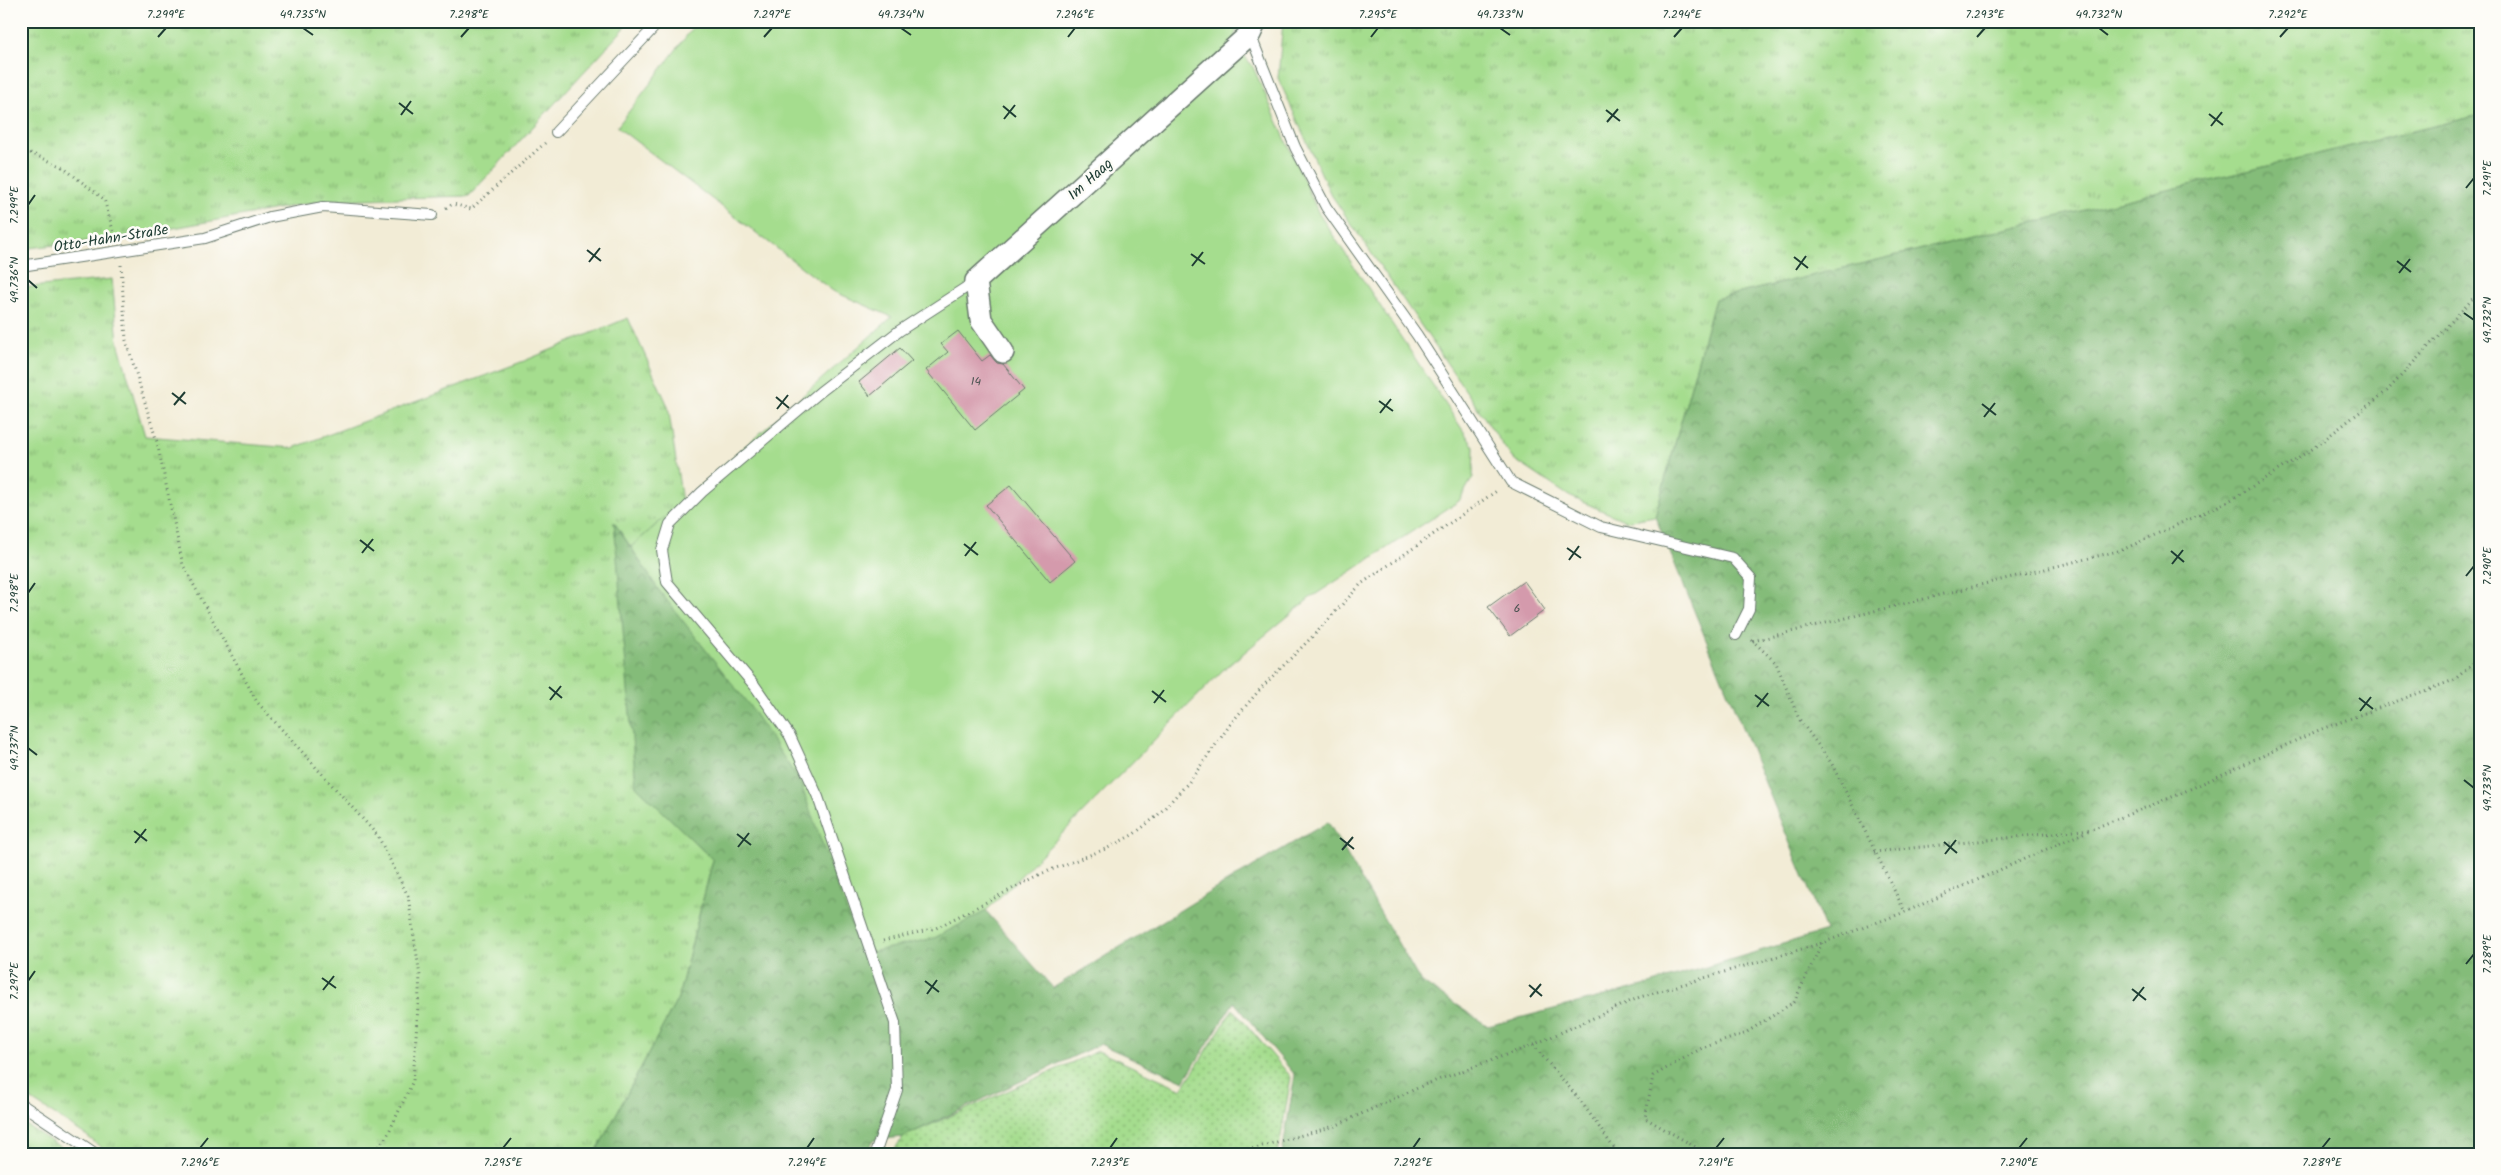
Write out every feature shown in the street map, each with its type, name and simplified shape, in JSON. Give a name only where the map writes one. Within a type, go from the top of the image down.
[{"type":"street","name":"Im Haag","points":[[976,281],[1253,28]]},
{"type":"street","points":[[976,281],[981,320],[1002,352]]},
{"type":"lane","points":[[556,132],[660,21]]},
{"type":"lane","points":[[1253,28],[1295,147],[1326,208],[1417,335],[1511,482],[1601,527],[1733,558],[1751,578],[1750,609],[1736,635]]},
{"type":"lane","name":"Otto-Hahn-Straße","points":[[21,266],[120,253],[205,238],[270,218],[323,207],[432,215]]},
{"type":"lane","points":[[875,1154],[897,1090],[895,1023],[818,797],[790,736],[755,686],[667,582],[662,550],[670,524],[702,492],[820,392],[899,331],[976,281]]},
{"type":"lane","points":[[21,1104],[96,1154]]},
{"type":"path","points":[[432,215],[452,204],[471,209],[556,132]]},
{"type":"path","points":[[21,149],[61,166],[104,199],[120,253],[126,340],[157,442],[183,565],[257,702],[378,836],[408,896],[420,976],[413,1081],[387,1136],[372,1154]]},
{"type":"path","points":[[1753,641],[2122,550],[2229,501],[2312,449],[2387,390],[2480,291]]},
{"type":"path","points":[[867,945],[936,928],[1043,873],[1108,848],[1134,834],[1157,816],[1189,782],[1232,722],[1262,687],[1361,584],[1511,482]]},
{"type":"path","points":[[1736,635],[1753,641],[1776,664],[1799,719],[1832,764],[1905,912]]},
{"type":"path","points":[[1233,1154],[1336,1126],[1424,1085],[1533,1045],[1640,997],[1822,943],[1905,912],[2092,829],[2177,795],[2319,730],[2454,680],[2480,658]]},
{"type":"path","points":[[1874,852],[2092,829]]},
{"type":"path","points":[[1708,1154],[1645,1118],[1653,1076],[1702,1048],[1744,1034],[1794,1002],[1822,943]]},
{"type":"path","points":[[1533,1045],[1580,1100],[1618,1154]]},
{"type":"green space","points":[[21,21],[631,21],[469,196],[326,200],[130,236],[21,249]]},
{"type":"green space","points":[[698,21],[1240,21],[1233,41],[1253,67],[1319,214],[1474,447],[1473,477],[1459,501],[1310,598],[1223,670],[986,911],[934,938],[862,954],[800,782],[749,705],[658,589],[631,547],[892,317],[833,291],[617,127]]},
{"type":"green space","points":[[1283,21],[2480,21],[2480,115],[1715,299],[1655,516],[1626,521],[1569,496],[1512,458],[1330,193],[1278,78]]},
{"type":"green space","points":[[2480,115],[2480,1154],[1282,1154],[1295,1075],[1234,1002],[1184,1081],[1100,1044],[903,1137],[874,1140],[865,1154],[595,1154],[678,998],[713,860],[636,786],[614,522],[658,589],[749,705],[800,782],[862,954],[934,938],[986,911],[1053,988],[1328,822],[1420,981],[1488,1026],[1643,986],[1826,931],[1655,516],[1715,299]]},
{"type":"green space","points":[[112,279],[118,342],[145,436],[293,448],[524,361],[628,318],[668,406],[682,502],[631,547],[614,523],[680,828],[713,860],[678,998],[595,1154],[109,1154],[87,1136],[21,1093],[21,288]]},
{"type":"green space","points":[[1233,1009],[1291,1077],[1278,1154],[891,1154],[903,1137],[1098,1051],[1182,1089]]},
{"type":"green space","points":[[21,1122],[71,1154],[21,1154]]},
{"type":"building","points":[[958,331],[982,361],[990,355],[997,363],[1003,364],[1024,390],[975,430],[926,370],[948,352],[941,344]]},
{"type":"building","points":[[900,348],[912,361],[870,396],[859,382]]},
{"type":"building","points":[[1011,485],[1075,561],[1050,582],[986,505]]},
{"type":"building","points":[[1524,581],[1545,610],[1510,636],[1488,607]]}]
